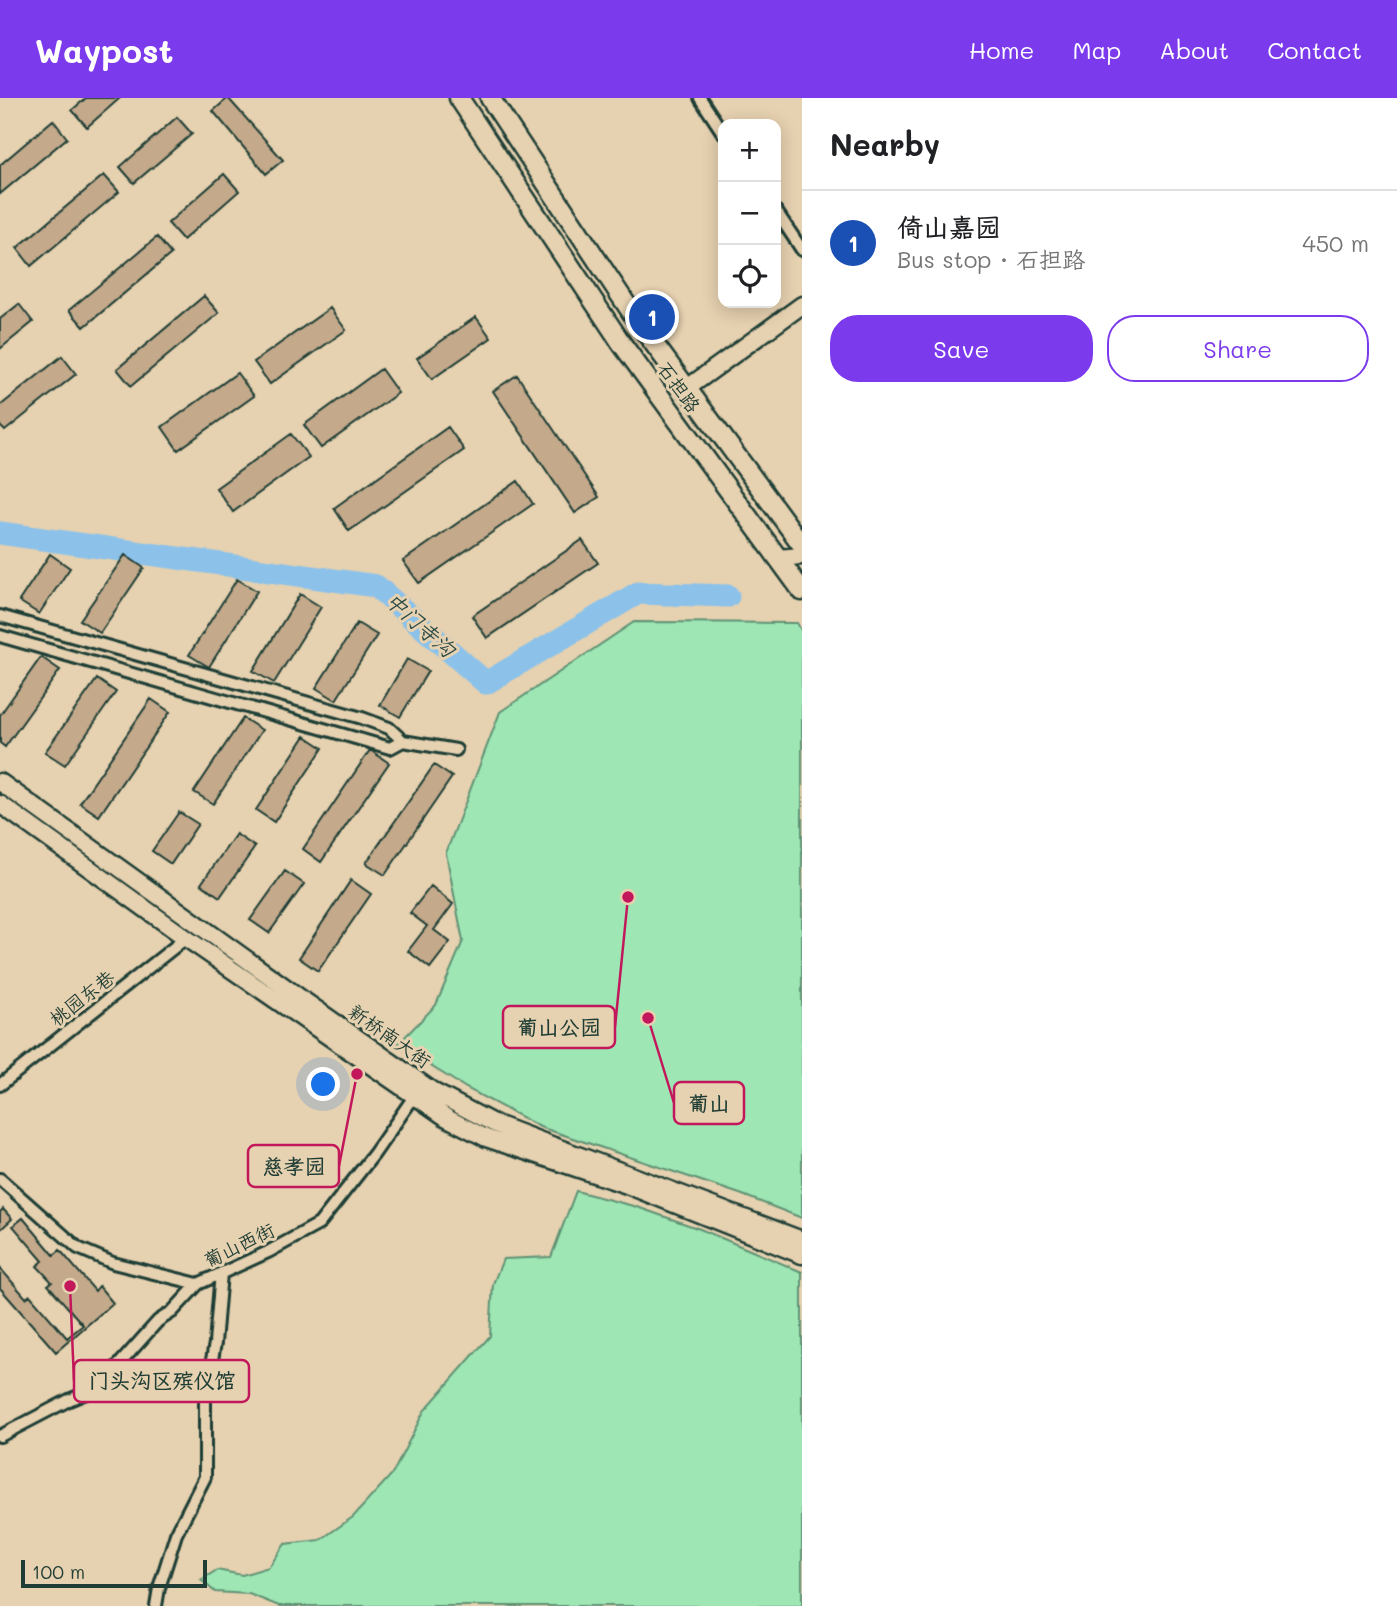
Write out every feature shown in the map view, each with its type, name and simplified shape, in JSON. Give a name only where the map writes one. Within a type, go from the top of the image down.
[{"type":"main road","name":"石担路","points":[[459,98],[622,344],[798,586]]},
{"type":"main road","name":"石担路","points":[[490,98],[638,322],[802,545]]},
{"type":"main road","points":[[686,389],[802,305]]},
{"type":"main road","points":[[777,558],[802,556]]},
{"type":"main road","name":"新桥南大街","points":[[0,782],[434,1092],[493,1123],[802,1240]]},
{"type":"main road","name":"新桥南大街","points":[[0,804],[186,938],[447,1118],[486,1138],[627,1185],[802,1255]]},
{"type":"street","points":[[700,98],[718,125]]},
{"type":"street","points":[[781,218],[802,250]]},
{"type":"street","points":[[0,616],[362,718],[389,728],[403,741],[456,750]]},
{"type":"street","points":[[0,636],[390,748],[403,741]]},
{"type":"street","name":"桃园东巷","points":[[0,1085],[186,938]]},
{"type":"street","name":"葡山西街","points":[[0,1179],[78,1248],[113,1263],[198,1284],[319,1224],[374,1154],[415,1095]]},
{"type":"street","points":[[156,1606],[176,1534],[205,1477],[205,1400],[215,1343],[221,1273]]},
{"type":"street","points":[[0,1436],[98,1388],[158,1321],[173,1312],[198,1284]]},
{"type":"green space","points":[[634,622],[797,623],[802,632],[802,1218],[740,1194],[540,1127],[466,1088],[397,1045],[436,1005],[463,941],[446,853],[500,712]]},
{"type":"green space","points":[[576,1191],[637,1207],[700,1229],[802,1272],[802,1606],[279,1606],[249,1594],[215,1592],[201,1580],[217,1570],[242,1575],[269,1567],[285,1544],[320,1540],[353,1517],[393,1473],[424,1411],[490,1336],[493,1284],[503,1259],[551,1257]]},
{"type":"building","points":[[86,98],[120,98],[87,127],[72,110]]},
{"type":"building","points":[[228,98],[283,160],[266,174],[213,111]]},
{"type":"building","points":[[177,117],[192,134],[134,183],[120,167]]},
{"type":"building","points":[[53,120],[67,138],[0,194],[0,165]]},
{"type":"building","points":[[224,174],[239,191],[183,240],[168,223]]},
{"type":"building","points":[[104,175],[119,192],[31,266],[17,248]]},
{"type":"building","points":[[157,237],[171,254],[84,327],[69,310]]},
{"type":"building","points":[[204,296],[219,313],[131,386],[117,369]]},
{"type":"building","points":[[19,304],[33,322],[0,349],[0,319]]},
{"type":"building","points":[[330,308],[346,330],[270,384],[254,362]]},
{"type":"building","points":[[476,317],[491,338],[432,379],[417,358]]},
{"type":"building","points":[[62,356],[76,374],[5,431],[0,426],[0,406]]},
{"type":"building","points":[[381,369],[398,393],[321,448],[304,425]]},
{"type":"building","points":[[237,373],[254,396],[178,450],[162,427]]},
{"type":"building","points":[[517,375],[599,497],[575,513],[493,391]]},
{"type":"building","points":[[448,427],[464,450],[349,531],[334,508]]},
{"type":"building","points":[[291,434],[309,457],[233,512],[216,488]]},
{"type":"building","points":[[518,481],[533,504],[419,583],[403,561]]},
{"type":"building","points":[[582,540],[598,563],[487,638],[472,616]]},
{"type":"building","points":[[50,554],[70,568],[39,614],[19,601]]},
{"type":"building","points":[[125,555],[144,568],[100,633],[80,620]]},
{"type":"building","points":[[237,579],[257,591],[209,667],[189,655]]},
{"type":"building","points":[[300,594],[321,607],[274,683],[253,671]]},
{"type":"building","points":[[357,623],[377,635],[336,700],[316,688]]},
{"type":"building","points":[[41,657],[60,670],[5,747],[0,743],[0,715]]},
{"type":"building","points":[[407,659],[428,671],[400,717],[380,705]]},
{"type":"building","points":[[97,679],[116,692],[65,765],[45,752]]},
{"type":"building","points":[[151,699],[170,712],[99,816],[80,803]]},
{"type":"building","points":[[243,718],[262,730],[213,804],[194,792]]},
{"type":"building","points":[[305,736],[323,748],[274,822],[256,810]]},
{"type":"building","points":[[370,750],[389,763],[321,862],[303,849]]},
{"type":"building","points":[[434,765],[452,777],[385,875],[366,863]]},
{"type":"building","points":[[179,812],[198,824],[171,864],[152,851]]},
{"type":"building","points":[[236,834],[255,847],[220,897],[201,884]]},
{"type":"building","points":[[285,871],[304,884],[269,933],[250,920]]},
{"type":"building","points":[[351,880],[371,894],[318,971],[299,958]]},
{"type":"building","points":[[431,886],[453,904],[434,930],[450,942],[430,968],[408,951],[427,926],[410,913]]},
{"type":"building","points":[[3,1209],[12,1219],[0,1230],[0,1212]]},
{"type":"building","points":[[23,1218],[54,1255],[60,1250],[95,1291],[99,1286],[113,1303],[56,1352],[0,1288],[0,1268],[26,1298],[30,1295],[67,1338],[83,1325],[48,1285],[52,1282],[37,1266],[43,1261],[13,1226]]},
{"type":"waterway","name":"中门寺沟","points":[[0,533],[376,586],[486,683],[638,593],[728,596]]},
{"type":"place","name":"倚山嘉园","points":[[652,317]]},
{"type":"place","name":"葡山公园","points":[[628,897]]},
{"type":"place","name":"葡山","points":[[648,1018]]},
{"type":"place","name":"慈孝园","points":[[357,1074]]},
{"type":"place","name":"门头沟区殡仪馆","points":[[70,1286]]}]
